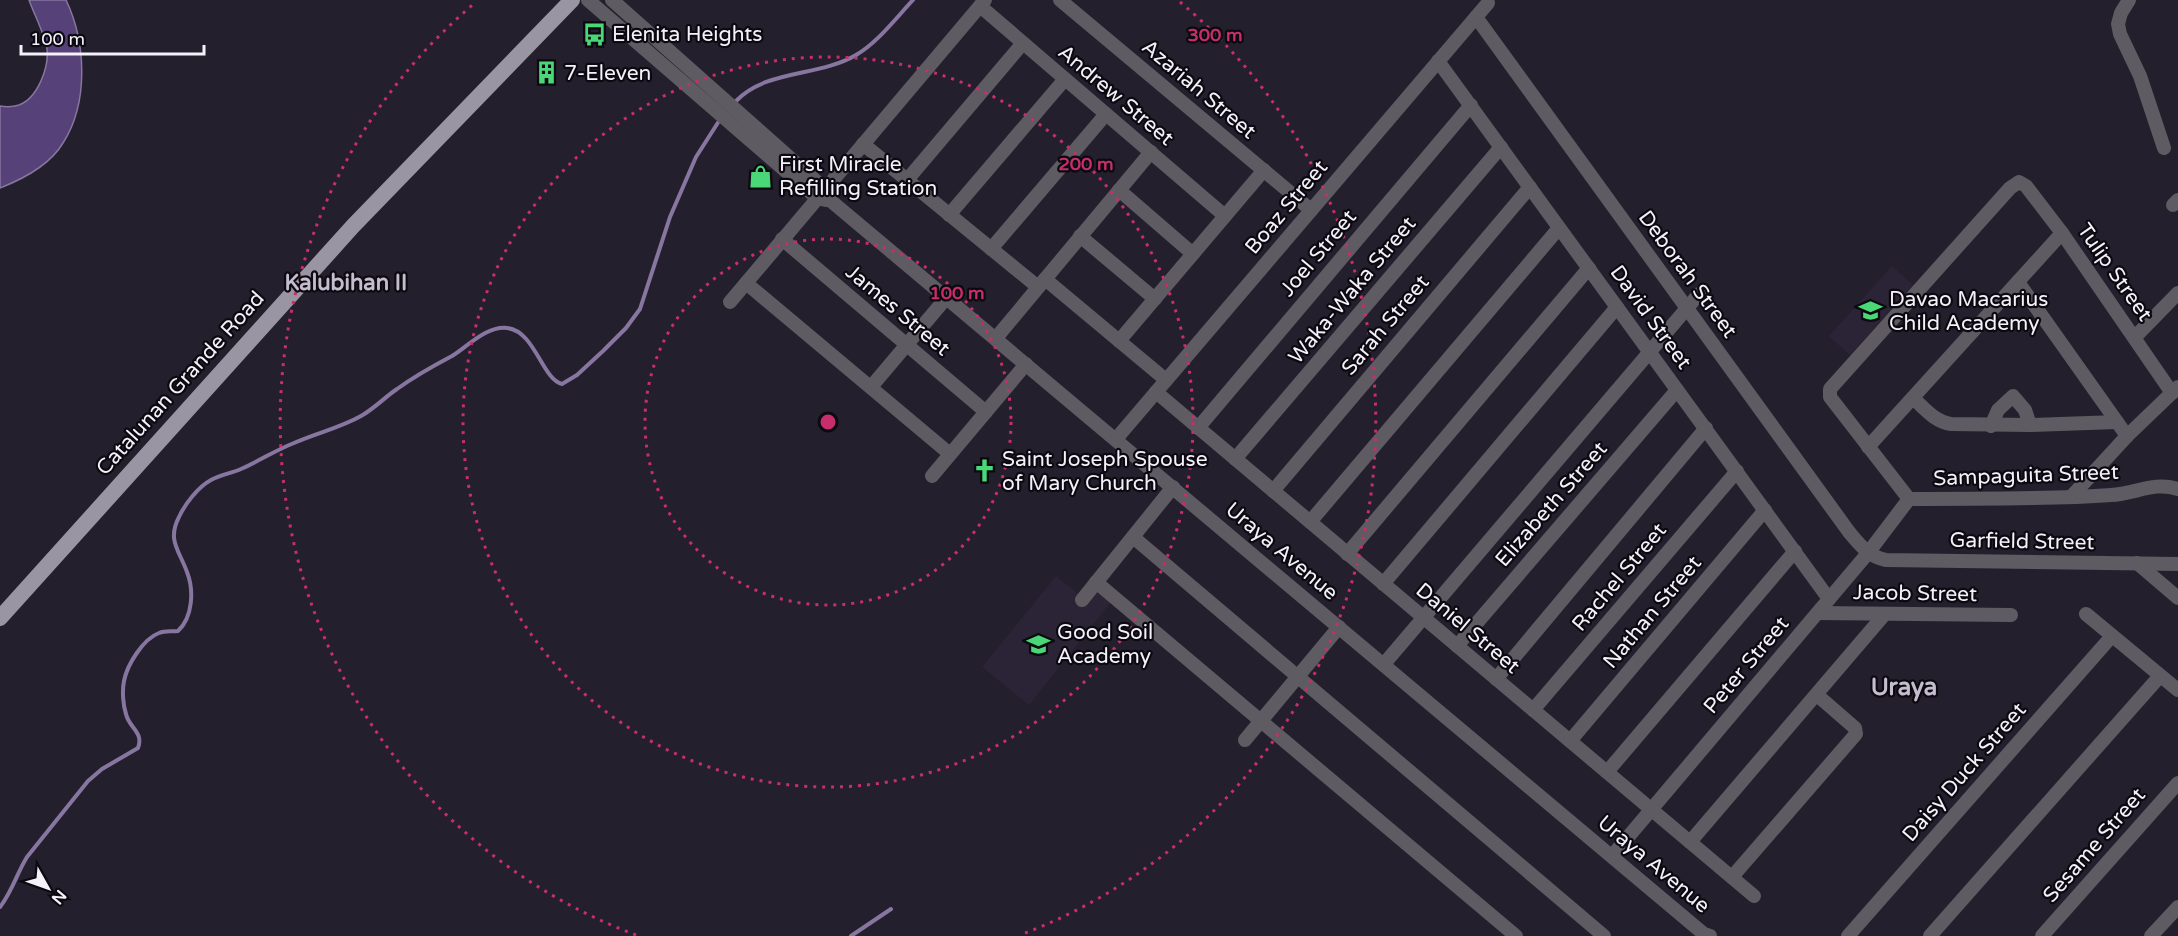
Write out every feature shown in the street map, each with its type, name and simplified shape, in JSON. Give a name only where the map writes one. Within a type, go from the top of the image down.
[{"type":"main road","name":"Catalunan Grande Road","points":[[0,618],[353,226],[572,0]]},
{"type":"street","name":"Uraya Avenue","points":[[588,0],[621,28],[688,76]]},
{"type":"street","name":"Uraya Avenue","points":[[612,0],[688,76],[825,196],[1706,935]]},
{"type":"street","name":"Azariah Street","points":[[1060,0],[1311,210]]},
{"type":"street","points":[[2129,0],[2121,13],[2118,24],[2120,34],[2140,76],[2164,148]]},
{"type":"street","points":[[730,302],[782,239],[825,196],[863,144],[982,3]]},
{"type":"street","name":"Andrew Street","points":[[982,3],[1023,43],[1225,216]]},
{"type":"street","name":"Boaz Street","points":[[1116,439],[1488,3]]},
{"type":"street","points":[[621,28],[631,17]]},
{"type":"street","name":"Deborah Street","points":[[1476,17],[1849,532],[1868,553]]},
{"type":"street","points":[[907,180],[1023,43]]},
{"type":"street","name":"David Street","points":[[1438,61],[1829,598]]},
{"type":"street","points":[[949,214],[1065,79]]},
{"type":"street","name":"Joel Street","points":[[1198,428],[1471,105]]},
{"type":"street","points":[[991,249],[1106,114]]},
{"type":"street","points":[[863,144],[991,249],[1119,341],[1166,380]]},
{"type":"street","name":"Waka-Waka Street","points":[[1235,459],[1501,147]]},
{"type":"street","points":[[996,338],[1150,152]]},
{"type":"street","points":[[1119,341],[1264,170]]},
{"type":"street","name":"Tulip Street","points":[[1868,447],[1830,397],[1829,391],[2002,196],[2019,182],[2026,186],[2062,233],[2175,390]]},
{"type":"street","name":"Sarah Street","points":[[1273,491],[1530,187]]},
{"type":"street","points":[[1119,190],[1193,254]]},
{"type":"street","points":[[1310,522],[1559,228]]},
{"type":"street","points":[[1909,499],[1868,447],[2062,233]]},
{"type":"street","points":[[1080,236],[1155,299]]},
{"type":"street","name":"James Street","points":[[782,239],[986,412]]},
{"type":"street","points":[[1347,554],[1589,268]]},
{"type":"street","points":[[2018,282],[2127,436]]},
{"type":"street","points":[[746,283],[950,454]]},
{"type":"street","points":[[2135,337],[2178,293]]},
{"type":"street","points":[[1384,664],[1699,294]]},
{"type":"street","points":[[871,387],[947,297]]},
{"type":"street","points":[[1383,584],[1617,307]]},
{"type":"street","points":[[932,476],[1026,364]]},
{"type":"street","points":[[2013,381],[2013,396],[2025,410],[2030,425]]},
{"type":"street","name":"Elizabeth Street","points":[[1457,646],[1677,390]]},
{"type":"street","points":[[2071,497],[2127,436],[2175,390]]},
{"type":"street","name":"Daniel Street","points":[[1156,392],[1754,896]]},
{"type":"street","points":[[1991,426],[1998,410],[2013,396]]},
{"type":"street","points":[[1913,398],[1944,423],[1991,426],[2117,422]]},
{"type":"street","points":[[1496,679],[1706,428]]},
{"type":"street","name":"Rachel Street","points":[[1533,710],[1737,471]]},
{"type":"street","name":"Sampaguita Street","points":[[1909,499],[2113,495],[2160,485],[2178,489]]},
{"type":"street","points":[[1082,600],[1173,487]]},
{"type":"street","name":"Peter Street","points":[[1612,856],[1868,553],[1909,499]]},
{"type":"street","name":"Nathan Street","points":[[1570,741],[1765,510]]},
{"type":"street","points":[[1133,537],[1604,936]]},
{"type":"street","points":[[1607,772],[1795,551]]},
{"type":"street","name":"Garfield Street","points":[[1868,553],[1879,559],[1897,560],[2178,564]]},
{"type":"street","points":[[2137,563],[2178,598]]},
{"type":"street","points":[[1096,582],[1516,936]]},
{"type":"street","name":"Jacob Street","points":[[1818,613],[2011,615]]},
{"type":"street","points":[[2086,614],[2178,690]]},
{"type":"street","points":[[1690,842],[1884,615]]},
{"type":"street","points":[[1245,740],[1339,627]]},
{"type":"street","name":"Daisy Duck Street","points":[[1848,936],[2112,636]]},
{"type":"street","points":[[1930,936],[2160,676]]},
{"type":"street","points":[[1732,877],[1856,734],[1855,728],[1817,695]]},
{"type":"street","name":"Sesame Street","points":[[2042,936],[2178,783]]},
{"type":"street","points":[[2151,936],[2178,907]]},
{"type":"shaded area","points":[[29,0],[66,0],[78,34],[82,72],[81,91],[71,127],[58,151],[43,165],[0,188],[0,106],[19,105],[32,96],[41,81],[46,64],[46,43]]},
{"type":"shaded area","name":"Davao Macarius Child Academy","points":[[1892,266],[1913,285],[1850,355],[1829,336]]},
{"type":"shaded area","name":"Good Soil Academy","points":[[1056,576],[1087,601],[1096,590],[1111,602],[1029,705],[982,667]]},
{"type":"waterway","points":[[736,101],[763,83],[826,67],[856,55],[879,37],[913,0]]},
{"type":"waterway","points":[[0,907],[27,857],[88,781],[102,769],[138,748],[138,734],[128,719],[124,706],[124,681],[132,660],[147,641],[162,632],[178,631],[187,618],[191,603],[191,587],[174,539],[174,532],[188,501],[197,491],[215,478],[241,469],[302,439],[361,416],[411,380],[492,330],[507,328],[525,337],[549,374],[562,384],[577,375],[626,328],[640,309],[670,217],[696,157],[719,121]]},
{"type":"waterway","points":[[851,936],[891,909]]},
{"type":"place","name":"Elenita Heights","points":[[594,34]]},
{"type":"place","name":"7-Eleven","points":[[546,73]]},
{"type":"place","name":"First Miracle Refilling Station","points":[[761,176]]},
{"type":"place","name":"Davao Macarius Child Academy","points":[[1871,311]]},
{"type":"place","name":"Saint Joseph Spouse of Mary Church","points":[[984,471]]},
{"type":"place","name":"Good Soil Academy","points":[[1039,644]]},
{"type":"district","name":"Kalubihan II","points":[[346,282]]},
{"type":"district","name":"Uraya","points":[[1904,687]]}]
